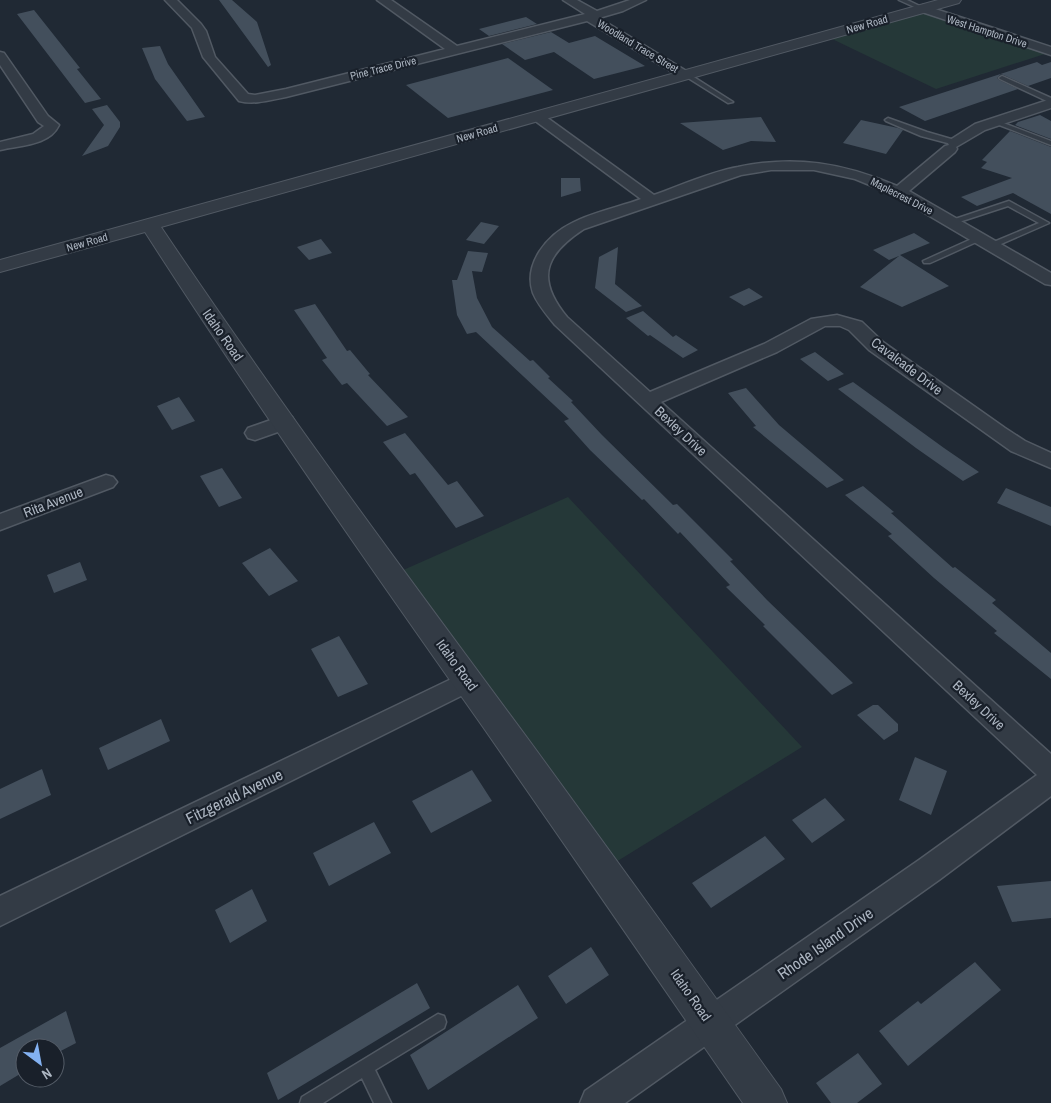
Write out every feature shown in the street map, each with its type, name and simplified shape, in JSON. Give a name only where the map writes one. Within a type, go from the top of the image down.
[{"type":"street","name":"Pine Trace Drive","points":[[170,0],[194,23],[200,32],[209,58],[247,99],[286,93],[595,15],[628,6],[640,0]]},
{"type":"street","points":[[383,0],[454,50]]},
{"type":"street","name":"Woodland Trace Street","points":[[568,0],[693,73]]},
{"type":"street","name":"New Road","points":[[0,266],[954,0]]},
{"type":"street","name":"West Hampton Drive","points":[[923,9],[1051,51]]},
{"type":"street","points":[[0,146],[45,134],[52,126],[43,119],[1,59]]},
{"type":"street","points":[[899,192],[952,146],[980,127],[1051,102]]},
{"type":"street","points":[[537,117],[652,200]]},
{"type":"street","name":"Maplecrest Drive","points":[[652,200],[738,171],[782,165],[814,166],[846,172],[870,178],[899,192],[1051,280]]},
{"type":"street","name":"Bexley Drive","points":[[652,200],[590,220],[568,232],[547,250],[540,262],[538,272],[540,292],[551,311],[1051,771]]},
{"type":"street","name":"Idaho Road","points":[[150,225],[207,312],[285,422],[326,484],[767,1103]]},
{"type":"street","name":"Cavalcade Drive","points":[[648,400],[789,339],[812,324],[827,320],[844,321],[863,330],[876,346],[998,433],[1018,446],[1051,461]]},
{"type":"street","points":[[255,433],[285,422]]},
{"type":"street","name":"Rita Avenue","points":[[0,522],[106,482]]},
{"type":"street","name":"Fitzgerald Avenue","points":[[0,911],[468,681]]},
{"type":"street","name":"Rhode Island Drive","points":[[597,1103],[710,1022],[930,870],[1051,780]]},
{"type":"lane","points":[[902,0],[923,9]]},
{"type":"lane","points":[[693,73],[730,102]]},
{"type":"lane","points":[[1002,78],[1051,102]]},
{"type":"lane","points":[[888,120],[952,146]]},
{"type":"lane","points":[[996,122],[1051,143]]},
{"type":"lane","points":[[927,261],[1045,223],[1009,202],[950,222]]},
{"type":"lane","points":[[308,1103],[438,1022]]},
{"type":"lane","points":[[365,1067],[383,1103]]},
{"type":"shaded area","points":[[923,9],[1051,52],[936,89],[826,36]]},
{"type":"shaded area","points":[[568,497],[802,747],[603,870],[392,575]]},
{"type":"building","points":[[219,0],[232,0],[257,22],[271,65],[268,67]]},
{"type":"building","points":[[34,10],[80,68],[77,69],[101,99],[85,103],[17,14]]},
{"type":"building","points":[[526,17],[537,24],[489,36],[479,29]]},
{"type":"building","points":[[551,32],[569,43],[595,36],[645,66],[594,79],[554,52],[525,60],[502,44]]},
{"type":"building","points":[[160,46],[168,64],[205,117],[187,121],[155,79],[142,48]]},
{"type":"building","points":[[508,58],[553,90],[448,118],[406,85]]},
{"type":"building","points":[[1037,62],[1042,65],[1051,62],[1051,78],[1028,86],[1001,74],[997,78],[999,80],[1018,89],[925,121],[899,107]]},
{"type":"building","points":[[107,105],[120,122],[120,127],[108,146],[82,156],[104,125],[92,109]]},
{"type":"building","points":[[1040,115],[1051,121],[1051,139],[1015,125],[1018,122]]},
{"type":"building","points":[[761,117],[776,142],[751,141],[723,150],[680,123]]},
{"type":"building","points":[[861,120],[903,130],[886,154],[843,143]]},
{"type":"building","points":[[1010,131],[1051,147],[1051,214],[1013,193],[977,206],[961,197],[1012,178],[981,168],[987,162],[982,160]]},
{"type":"building","points":[[561,178],[580,178],[581,191],[561,197]]},
{"type":"building","points":[[481,222],[499,226],[484,244],[466,240]]},
{"type":"building","points":[[914,233],[930,243],[900,255],[949,286],[902,307],[860,287],[899,256],[889,260],[873,250]]},
{"type":"building","points":[[321,239],[332,253],[309,260],[297,247]]},
{"type":"building","points":[[618,247],[615,284],[642,306],[626,312],[595,288],[599,257]]},
{"type":"building","points":[[468,251],[488,253],[482,272],[472,271],[477,298],[492,327],[530,361],[533,360],[550,377],[548,378],[573,401],[571,402],[602,435],[673,505],[677,504],[733,560],[730,561],[767,600],[853,683],[832,695],[726,587],[730,585],[680,532],[678,534],[644,499],[642,500],[590,450],[564,421],[569,419],[476,332],[467,334],[457,315],[452,280],[457,280]]},
{"type":"building","points":[[749,288],[763,297],[744,306],[729,297]]},
{"type":"building","points":[[315,304],[347,351],[350,350],[370,374],[368,375],[408,417],[387,426],[347,383],[342,385],[322,360],[327,358],[294,310]]},
{"type":"building","points":[[643,311],[673,337],[676,335],[698,350],[683,358],[650,335],[648,336],[626,318]]},
{"type":"building","points":[[815,352],[844,374],[828,381],[800,359]]},
{"type":"building","points":[[853,382],[979,472],[963,481],[916,448],[838,389]]},
{"type":"building","points":[[746,388],[779,425],[844,480],[827,488],[753,427],[756,426],[728,393]]},
{"type":"building","points":[[179,397],[195,421],[172,430],[157,406]]},
{"type":"building","points":[[405,433],[448,485],[457,481],[484,516],[456,528],[415,473],[410,475],[383,442]]},
{"type":"building","points":[[222,468],[242,498],[219,507],[200,476]]},
{"type":"building","points":[[863,486],[894,512],[891,513],[953,568],[955,567],[996,600],[992,603],[1051,653],[1051,679],[994,633],[997,631],[934,578],[888,536],[892,534],[845,495]]},
{"type":"building","points":[[1006,488],[1051,507],[1051,526],[997,503]]},
{"type":"building","points":[[270,548],[298,581],[269,596],[242,563]]},
{"type":"building","points":[[80,562],[87,580],[54,593],[47,575]]},
{"type":"building","points":[[339,636],[368,684],[338,697],[311,649]]},
{"type":"building","points":[[873,705],[878,705],[898,724],[898,731],[884,740],[857,715]]},
{"type":"building","points":[[161,719],[170,741],[108,770],[99,748]]},
{"type":"building","points":[[915,757],[947,771],[931,815],[899,800]]},
{"type":"building","points":[[42,769],[51,795],[0,819],[0,789]]},
{"type":"building","points":[[472,770],[492,801],[431,833],[412,801]]},
{"type":"building","points":[[825,798],[845,820],[812,843],[792,820]]},
{"type":"building","points":[[374,822],[391,853],[329,886],[313,853]]},
{"type":"building","points":[[765,836],[785,859],[711,908],[692,883]]},
{"type":"building","points":[[1051,881],[1051,918],[1012,922],[997,886]]},
{"type":"building","points":[[252,889],[267,921],[230,943],[215,910]]},
{"type":"building","points":[[591,947],[609,975],[566,1004],[548,976]]},
{"type":"building","points":[[975,962],[1001,990],[908,1066],[879,1031],[918,1001],[921,1004]]},
{"type":"building","points":[[417,983],[430,1008],[278,1100],[267,1073]]},
{"type":"building","points":[[518,985],[538,1018],[428,1090],[410,1055]]},
{"type":"building","points":[[66,1011],[76,1043],[65,1049],[65,1038],[18,1038]]},
{"type":"building","points":[[15,1040],[15,1077],[0,1086],[0,1048]]},
{"type":"building","points":[[858,1053],[882,1084],[857,1103],[831,1103],[816,1083]]}]
